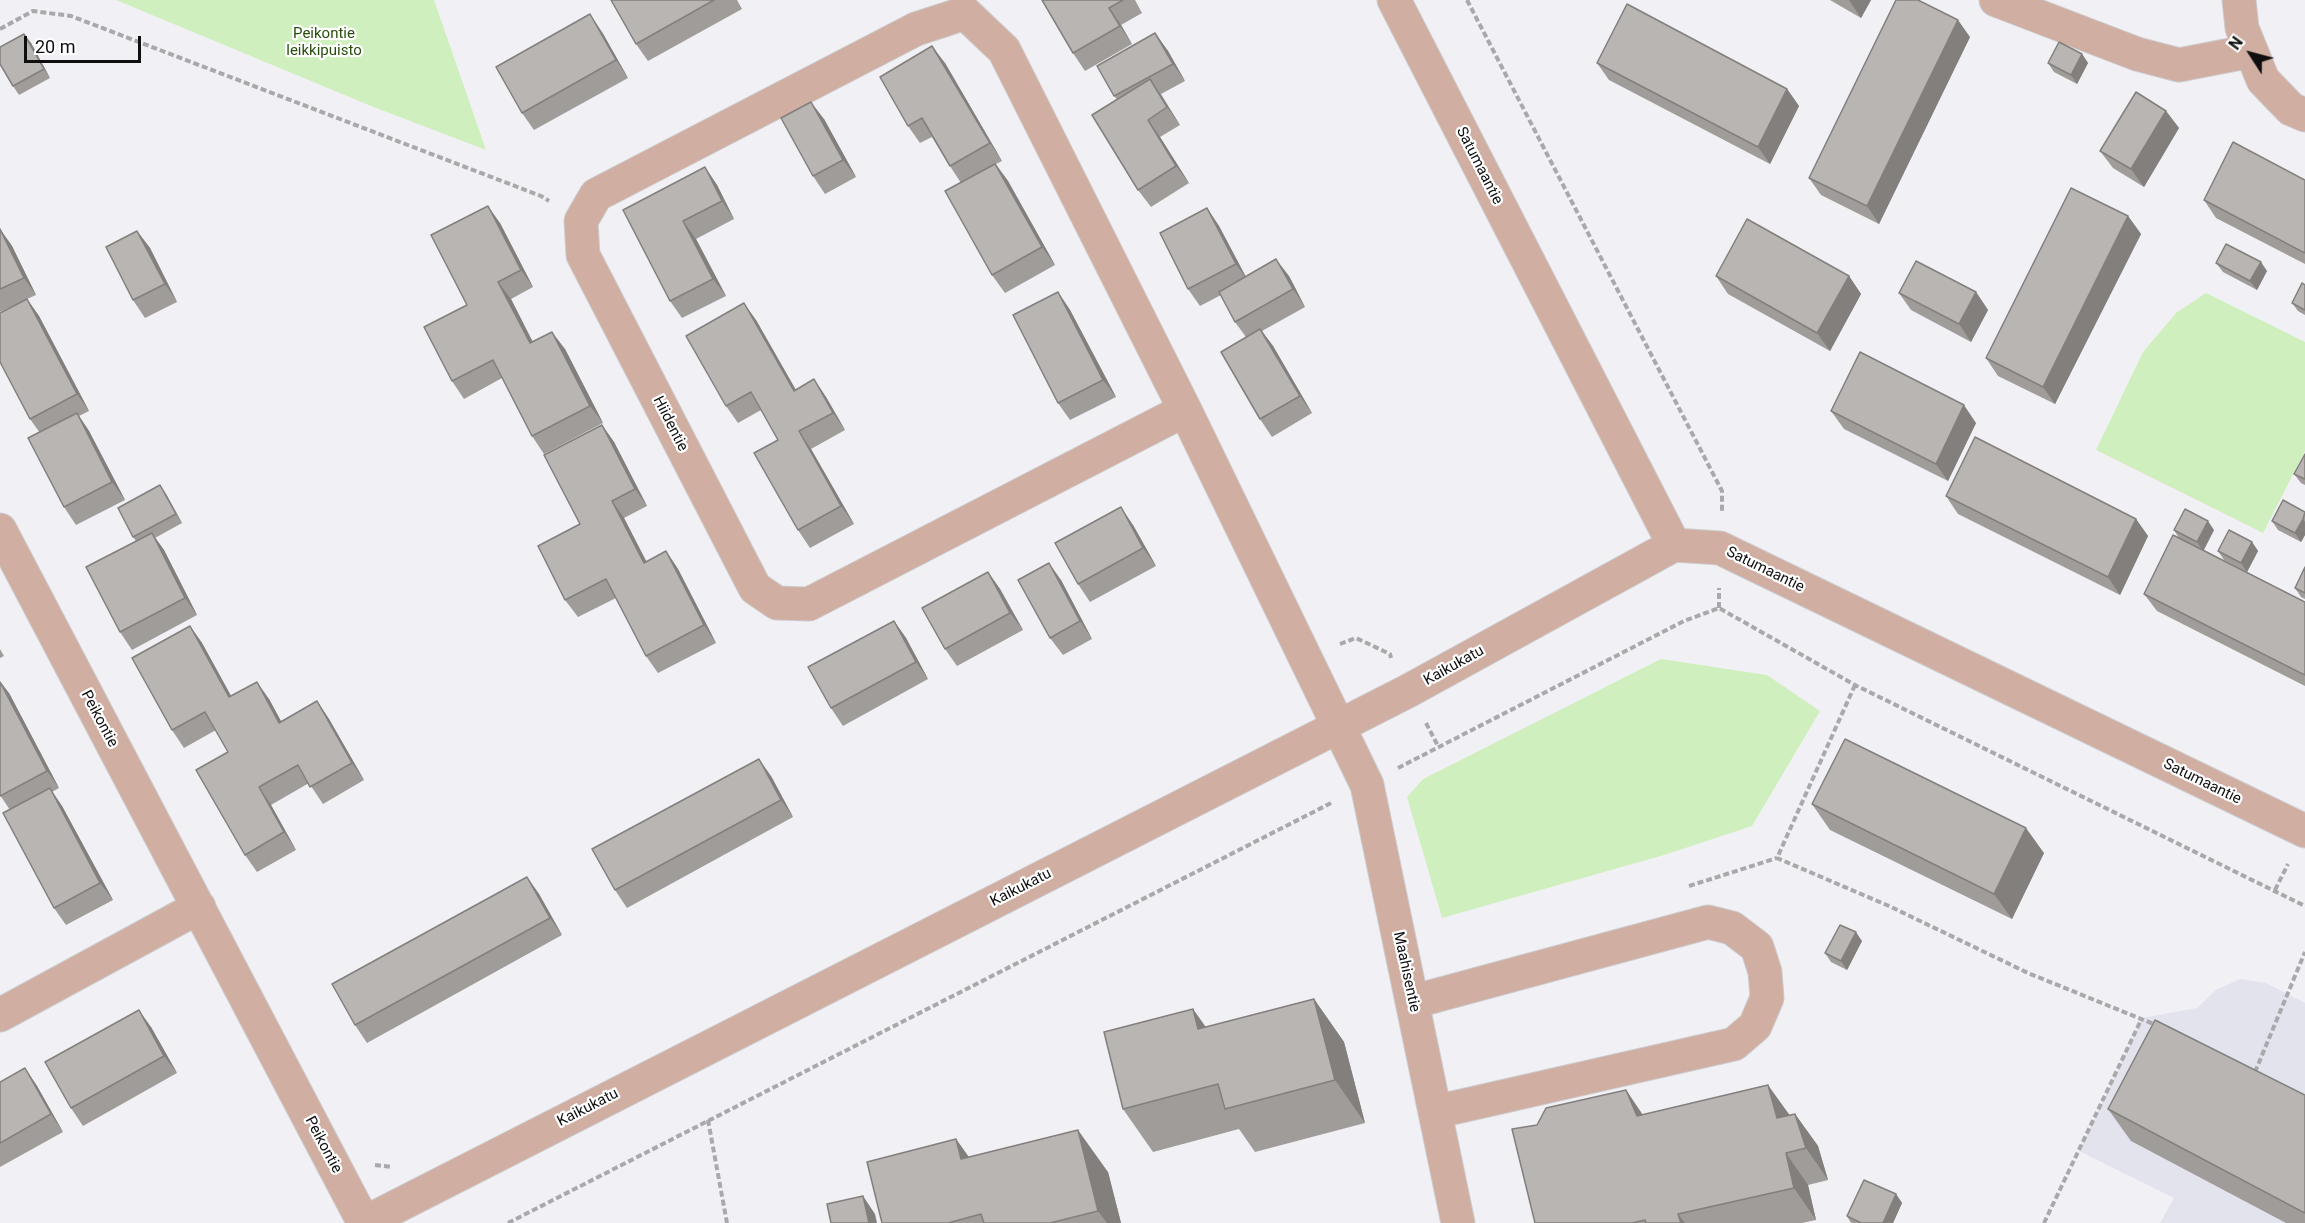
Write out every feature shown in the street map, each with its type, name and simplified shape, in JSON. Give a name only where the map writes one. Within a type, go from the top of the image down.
[{"type":"street","name":"Satumaantie","points":[[1394,0],[1674,545],[1720,548],[2305,831]]},
{"type":"street","points":[[1996,0],[2137,54],[2179,65],[2251,51]]},
{"type":"street","points":[[2239,0],[2242,28],[2263,80],[2291,109],[2305,115]]},
{"type":"street","name":"Maahisentie","points":[[581,221],[596,195],[916,29],[965,13],[1004,50],[1185,410],[1367,785],[1458,1223]]},
{"type":"street","name":"Hiidentie","points":[[581,221],[583,255],[755,588],[777,603],[809,604],[1185,410]]},
{"type":"street","name":"Peikontie","points":[[0,530],[364,1223]]},
{"type":"street","name":"Kaikukatu","points":[[364,1223],[1408,691],[1674,545]]},
{"type":"street","points":[[0,1015],[199,907]]},
{"type":"street","points":[[1412,1002],[1708,921],[1732,928],[1757,948],[1765,972],[1767,998],[1755,1026],[1734,1044],[1435,1112]]},
{"type":"path","points":[[1467,0],[1722,491],[1719,608]]},
{"type":"path","points":[[0,29],[33,11],[71,16],[541,196],[581,221]]},
{"type":"path","points":[[1305,655],[1356,638],[1390,654]]},
{"type":"path","points":[[1855,685],[1777,858],[1889,906],[2028,973],[2162,1028]]},
{"type":"path","points":[[2245,1067],[2255,1072],[2305,951]]},
{"type":"path","points":[[2044,1223],[2142,1018]]},
{"type":"path","points":[[708,1120],[727,1223]]},
{"type":"shaded area","points":[[2240,979],[2266,983],[2305,1003],[2305,1223],[2160,1223],[2174,1198],[2079,1151],[2142,1018],[2197,1008],[2216,990]]},
{"type":"green space","name":"Peikontie leikkipuisto","points":[[116,0],[434,0],[486,150],[371,106]]},
{"type":"green space","points":[[2206,293],[2305,342],[2305,451],[2263,533],[2096,450],[2143,352],[2176,313]]},
{"type":"green space","points":[[1661,659],[1767,675],[1820,711],[1752,826],[1664,855],[1442,918],[1407,797],[1423,779]]},
{"type":"building","points":[[611,0],[714,0],[636,44]]},
{"type":"building","points":[[1042,0],[1123,0],[1109,8],[1120,26],[1073,53]]},
{"type":"building","points":[[1896,0],[1918,0],[1958,20],[1867,206],[1809,178]]},
{"type":"building","points":[[1627,4],[1787,89],[1758,147],[1597,63]]},
{"type":"building","points":[[590,14],[616,60],[522,113],[496,67]]},
{"type":"building","points":[[1155,33],[1173,64],[1114,96],[1097,66]]},
{"type":"building","points":[[24,34],[44,69],[13,86],[0,64],[0,47]]},
{"type":"building","points":[[2059,42],[2082,54],[2071,75],[2048,63]]},
{"type":"building","points":[[932,46],[990,143],[950,166],[922,118],[908,126],[880,77]]},
{"type":"building","points":[[1150,79],[1167,107],[1148,120],[1176,166],[1138,190],[1092,115]]},
{"type":"building","points":[[2136,92],[2166,111],[2131,169],[2100,151]]},
{"type":"building","points":[[811,102],[843,160],[813,176],[781,118]]},
{"type":"building","points":[[2233,142],[2305,180],[2305,253],[2204,200]]},
{"type":"building","points":[[995,164],[1042,247],[992,275],[945,191]]},
{"type":"building","points":[[705,167],[722,201],[683,221],[713,279],[670,301],[623,210]]},
{"type":"building","points":[[2071,188],[2128,216],[2043,387],[1986,358]]},
{"type":"building","points":[[488,206],[521,270],[498,282],[530,343],[552,332],[590,406],[532,436],[493,360],[452,381],[424,327],[467,305],[431,235]]},
{"type":"building","points":[[1207,208],[1236,264],[1188,289],[1160,233]]},
{"type":"building","points":[[1747,219],[1849,276],[1817,333],[1716,276]]},
{"type":"building","points":[[0,229],[24,278],[0,289]]},
{"type":"building","points":[[137,231],[165,284],[133,300],[106,247]]},
{"type":"building","points":[[2226,244],[2261,262],[2250,281],[2216,263]]},
{"type":"building","points":[[1276,259],[1293,289],[1235,322],[1219,292]]},
{"type":"building","points":[[1916,261],[1976,292],[1959,324],[1899,293]]},
{"type":"building","points":[[2302,283],[2305,285],[2305,310],[2292,303]]},
{"type":"building","points":[[1058,292],[1103,380],[1058,403],[1013,315]]},
{"type":"building","points":[[27,299],[77,394],[30,419],[0,362],[0,313]]},
{"type":"building","points":[[744,303],[794,391],[814,379],[833,413],[799,431],[841,506],[798,530],[754,453],[778,440],[751,392],[726,406],[686,336]]},
{"type":"building","points":[[1260,329],[1300,396],[1260,419],[1221,352]]},
{"type":"building","points":[[1860,352],[1964,405],[1936,464],[1831,411]]},
{"type":"building","points":[[77,413],[112,482],[64,507],[28,438]]},
{"type":"building","points":[[602,425],[635,489],[612,501],[644,563],[666,551],[704,625],[646,656],[606,579],[565,600],[538,546],[580,524],[544,455]]},
{"type":"building","points":[[1975,437],[2136,519],[2108,577],[1946,496]]},
{"type":"building","points":[[2305,454],[2305,479],[2294,474]]},
{"type":"building","points":[[160,485],[176,514],[133,537],[118,508]]},
{"type":"building","points":[[2283,500],[2305,512],[2295,533],[2272,521]]},
{"type":"building","points":[[1121,507],[1143,548],[1078,584],[1055,543]]},
{"type":"building","points":[[2185,509],[2208,521],[2197,542],[2174,530]]},
{"type":"building","points":[[2229,530],[2252,542],[2241,563],[2218,551]]},
{"type":"building","points":[[152,533],[185,598],[120,632],[86,567]]},
{"type":"building","points":[[2173,535],[2305,602],[2305,675],[2144,594]]},
{"type":"building","points":[[1049,563],[1080,621],[1050,638],[1018,580]]},
{"type":"building","points":[[2305,567],[2305,593],[2295,588]]},
{"type":"building","points":[[988,572],[1010,613],[945,649],[922,608]]},
{"type":"building","points":[[894,621],[916,662],[831,708],[808,667]]},
{"type":"building","points":[[190,626],[229,697],[257,682],[279,723],[317,701],[352,763],[310,787],[298,765],[259,787],[284,832],[245,855],[196,770],[228,752],[205,712],[172,730],[132,658]]},
{"type":"building","points":[[0,682],[47,771],[0,796]]},
{"type":"building","points":[[1845,739],[2026,828],[1994,894],[1812,804]]},
{"type":"building","points":[[759,759],[781,800],[615,890],[592,849]]},
{"type":"building","points":[[50,788],[100,883],[54,908],[3,813]]},
{"type":"building","points":[[527,877],[550,918],[355,1025],[332,984]]},
{"type":"building","points":[[1840,925],[1856,932],[1841,961],[1825,953]]},
{"type":"building","points":[[1314,999],[1335,1080],[1225,1109],[1218,1084],[1123,1109],[1104,1032],[1193,1009],[1198,1029]]},
{"type":"building","points":[[139,1010],[164,1056],[71,1108],[45,1062]]},
{"type":"building","points":[[2155,1020],[2305,1095],[2305,1213],[2108,1109]]},
{"type":"building","points":[[25,1068],[51,1114],[0,1143],[0,1082]]},
{"type":"building","points":[[1768,1085],[1777,1118],[1795,1114],[1806,1148],[1786,1153],[1794,1188],[1678,1214],[1681,1223],[1646,1223],[1645,1220],[1632,1223],[1535,1223],[1512,1129],[1537,1125],[1546,1108],[1626,1090],[1637,1116]]},
{"type":"building","points":[[1078,1130],[1098,1211],[1050,1223],[984,1223],[981,1214],[948,1223],[882,1223],[867,1162],[956,1139],[961,1159]]},
{"type":"building","points":[[1864,1180],[1896,1194],[1883,1223],[1861,1223],[1847,1216]]},
{"type":"building","points":[[863,1196],[869,1223],[831,1223],[827,1204]]}]
